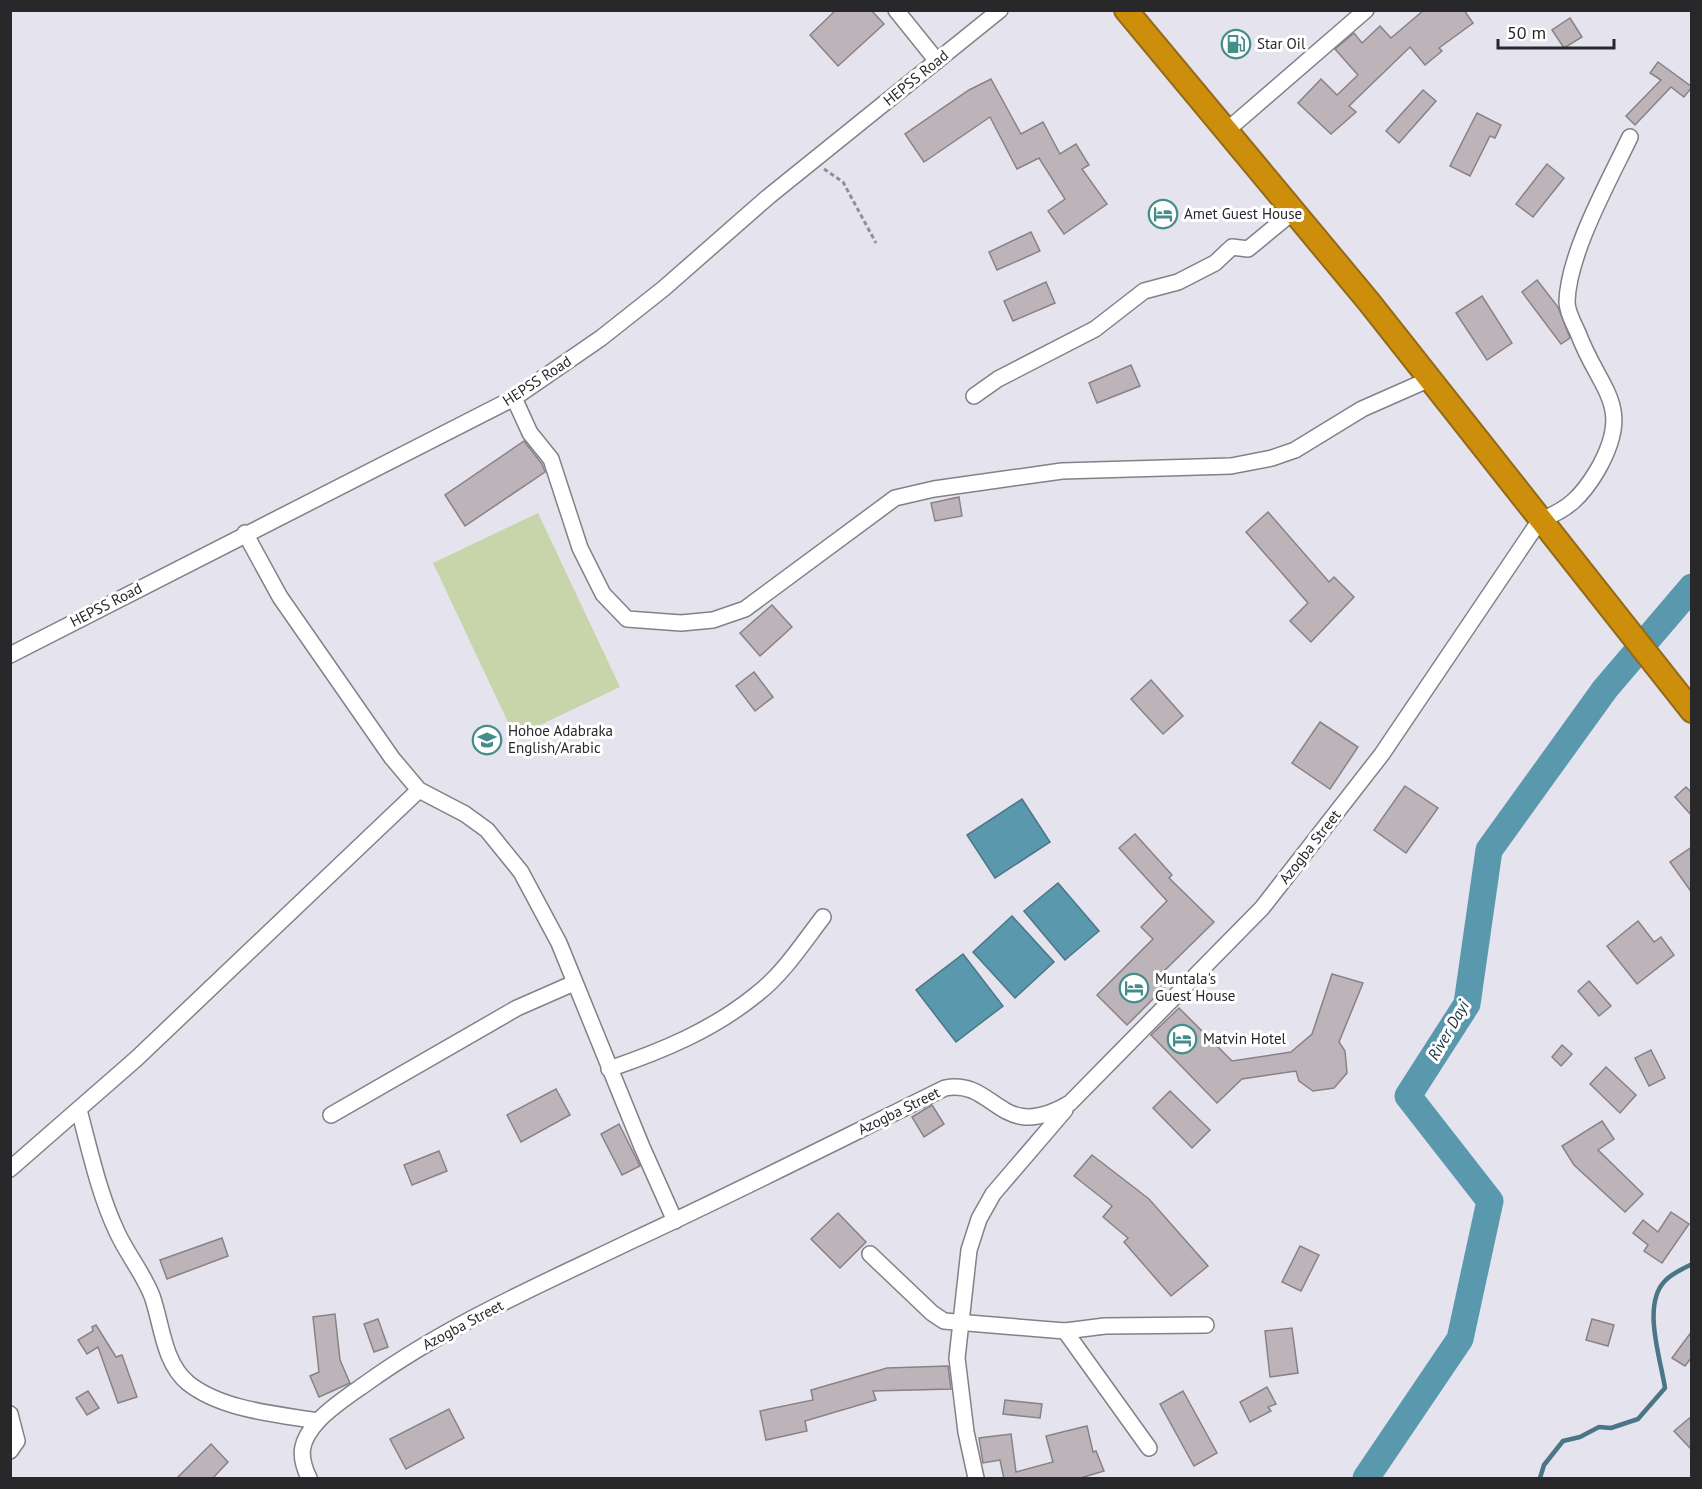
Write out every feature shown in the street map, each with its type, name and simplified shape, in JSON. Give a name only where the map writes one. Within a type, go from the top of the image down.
[{"type":"highway","points":[[1126,10],[1430,379],[1692,711]]},
{"type":"street","points":[[896,10],[937,61]]},
{"type":"street","name":"HEPSS Road","points":[[10,655],[245,533],[387,465],[514,398],[600,338],[663,289],[813,160],[1000,10]]},
{"type":"street","points":[[1225,132],[1366,10]]},
{"type":"street","points":[[1540,520],[1560,513],[1584,492],[1610,449],[1615,408],[1583,347],[1567,305],[1570,277],[1581,245],[1630,137]]},
{"type":"street","points":[[974,396],[998,379],[1095,329],[1144,291],[1178,282],[1215,263],[1232,247],[1248,249],[1293,212]]},
{"type":"street","points":[[514,398],[531,433],[551,459],[580,548],[603,594],[627,620],[681,623],[713,620],[745,609],[895,498],[934,489],[1062,471],[1231,465],[1272,459],[1295,450],[1362,409],[1430,379]]},
{"type":"street","name":"Azogba Street","points":[[309,1479],[301,1462],[303,1443],[318,1421],[392,1365],[438,1337],[532,1288],[675,1221],[945,1088],[959,1085],[973,1090],[1007,1113],[1028,1118],[1051,1114],[1070,1103],[1262,908],[1382,754],[1540,520]]},
{"type":"street","points":[[245,533],[280,597],[367,724],[419,790],[465,814],[487,830],[508,855],[539,902],[560,943],[609,1069],[675,1221]]},
{"type":"street","points":[[10,1170],[79,1110],[362,847],[419,790]]},
{"type":"street","points":[[609,1069],[668,1049],[718,1022],[758,994],[823,917]]},
{"type":"street","points":[[331,1114],[499,1018],[574,982]]},
{"type":"street","points":[[976,1479],[966,1432],[957,1358],[969,1250],[979,1219],[993,1194],[1070,1103]]},
{"type":"street","points":[[79,1110],[105,1200],[117,1231],[151,1294],[171,1362],[187,1382],[211,1396],[258,1411],[318,1421]]},
{"type":"street","points":[[870,1254],[937,1318],[1065,1331],[1105,1326],[1206,1325]]},
{"type":"street","points":[[1065,1331],[1149,1448]]},
{"type":"street","points":[[10,1414],[17,1441],[10,1451]]},
{"type":"path","points":[[813,160],[843,182],[876,243]]},
{"type":"green space","points":[[538,513],[620,687],[515,737],[433,563]]},
{"type":"water","points":[[1022,799],[1050,842],[995,878],[967,835]]},
{"type":"water","points":[[1058,883],[1099,931],[1065,960],[1024,911]]},
{"type":"water","points":[[1012,916],[1054,962],[1015,998],[973,952]]},
{"type":"water","points":[[963,954],[1003,1006],[956,1042],[916,990]]},
{"type":"building","points":[[836,10],[871,10],[884,24],[838,66],[810,35]]},
{"type":"building","points":[[1424,10],[1464,10],[1473,23],[1439,48],[1442,51],[1425,65],[1410,47],[1349,106],[1356,112],[1331,134],[1298,103],[1321,79],[1337,95],[1358,75],[1335,49],[1354,33],[1362,43],[1380,26],[1391,38]]},
{"type":"building","points":[[1570,18],[1582,37],[1564,48],[1552,30]]},
{"type":"building","points":[[1658,62],[1692,87],[1684,97],[1671,87],[1635,125],[1626,116],[1661,80],[1650,73]]},
{"type":"building","points":[[991,79],[1021,134],[1043,122],[1060,154],[1076,144],[1089,165],[1082,169],[1107,204],[1064,234],[1048,211],[1065,199],[1039,158],[1017,169],[990,117],[924,162],[905,134],[969,90]]},
{"type":"building","points":[[1423,90],[1436,101],[1399,143],[1386,131]]},
{"type":"building","points":[[1477,113],[1501,125],[1495,138],[1490,136],[1470,176],[1450,166]]},
{"type":"building","points":[[1547,164],[1564,178],[1533,217],[1516,204]]},
{"type":"building","points":[[1031,232],[1040,251],[997,270],[989,252]]},
{"type":"building","points":[[1537,280],[1558,307],[1570,338],[1561,344],[1522,292]]},
{"type":"building","points":[[1046,282],[1055,303],[1013,321],[1004,301]]},
{"type":"building","points":[[1482,296],[1512,343],[1487,360],[1456,313]]},
{"type":"building","points":[[1131,365],[1140,386],[1097,403],[1089,383]]},
{"type":"building","points":[[524,441],[542,464],[545,472],[465,526],[445,495]]},
{"type":"building","points":[[959,497],[962,516],[935,521],[931,503]]},
{"type":"building","points":[[1268,512],[1329,582],[1334,577],[1354,597],[1311,642],[1290,621],[1308,603],[1246,532]]},
{"type":"building","points":[[772,605],[792,627],[760,656],[740,633]]},
{"type":"building","points":[[754,672],[773,697],[755,711],[736,686]]},
{"type":"building","points":[[1151,680],[1183,716],[1163,734],[1131,699]]},
{"type":"building","points":[[1320,722],[1358,747],[1330,789],[1292,763]]},
{"type":"building","points":[[1405,786],[1438,808],[1406,853],[1374,830]]},
{"type":"building","points":[[1686,787],[1692,793],[1692,816],[1675,797]]},
{"type":"building","points":[[1135,834],[1172,875],[1169,878],[1214,922],[1163,972],[1172,980],[1127,1025],[1097,995],[1153,939],[1141,927],[1167,901],[1119,848]]},
{"type":"building","points":[[1692,847],[1692,893],[1670,862]]},
{"type":"building","points":[[1638,921],[1654,942],[1661,937],[1674,955],[1637,984],[1607,946]]},
{"type":"building","name":"Matvin Hotel","points":[[1332,974],[1363,983],[1339,1042],[1345,1051],[1347,1073],[1334,1088],[1313,1091],[1299,1081],[1296,1071],[1242,1079],[1217,1103],[1151,1035],[1179,1008],[1232,1061],[1291,1052],[1312,1034]]},
{"type":"building","points":[[1589,981],[1611,1006],[1599,1016],[1578,991]]},
{"type":"building","points":[[1562,1045],[1572,1054],[1561,1066],[1552,1057]]},
{"type":"building","points":[[1651,1050],[1665,1078],[1649,1086],[1635,1058]]},
{"type":"building","points":[[1606,1067],[1636,1095],[1620,1113],[1590,1084]]},
{"type":"building","points":[[556,1089],[570,1115],[521,1142],[507,1115]]},
{"type":"building","points":[[1170,1091],[1210,1130],[1192,1148],[1153,1108]]},
{"type":"building","points":[[932,1105],[944,1124],[924,1137],[912,1117]]},
{"type":"building","points":[[1602,1121],[1614,1139],[1598,1150],[1643,1194],[1625,1212],[1574,1165],[1562,1146]]},
{"type":"building","points":[[619,1124],[640,1166],[622,1175],[601,1134]]},
{"type":"building","points":[[439,1151],[447,1171],[412,1185],[404,1165]]},
{"type":"building","points":[[1092,1155],[1149,1199],[1208,1266],[1171,1296],[1124,1242],[1128,1238],[1103,1217],[1112,1206],[1074,1176]]},
{"type":"building","points":[[1671,1212],[1689,1224],[1662,1263],[1644,1251],[1648,1245],[1633,1233],[1643,1220],[1658,1232]]},
{"type":"building","points":[[838,1213],[866,1242],[840,1268],[811,1239]]},
{"type":"building","points":[[222,1238],[228,1256],[167,1279],[160,1260]]},
{"type":"building","points":[[1300,1246],[1319,1255],[1301,1291],[1282,1282]]},
{"type":"building","points":[[335,1314],[340,1360],[350,1383],[319,1397],[310,1376],[319,1372],[313,1317]]},
{"type":"building","points":[[378,1319],[388,1347],[374,1352],[364,1324]]},
{"type":"building","points":[[1592,1319],[1614,1325],[1608,1346],[1586,1340]]},
{"type":"building","points":[[96,1325],[116,1357],[122,1355],[137,1397],[118,1403],[98,1347],[87,1354],[78,1340],[93,1331],[92,1327]]},
{"type":"building","points":[[1292,1328],[1298,1373],[1270,1377],[1265,1331]]},
{"type":"building","points":[[1692,1331],[1692,1357],[1685,1366],[1672,1358]]},
{"type":"building","points":[[948,1366],[951,1389],[873,1391],[876,1400],[805,1421],[807,1431],[766,1440],[760,1411],[813,1400],[811,1390],[887,1368]]},
{"type":"building","points":[[1267,1387],[1276,1404],[1268,1407],[1271,1411],[1250,1422],[1240,1402]]},
{"type":"building","points":[[88,1391],[99,1408],[87,1415],[76,1398]]},
{"type":"building","points":[[1183,1391],[1217,1453],[1194,1466],[1160,1404]]},
{"type":"building","points":[[1005,1400],[1042,1404],[1040,1418],[1003,1414]]},
{"type":"building","points":[[449,1409],[464,1438],[406,1469],[390,1439]]},
{"type":"building","points":[[1692,1416],[1692,1450],[1674,1431]]},
{"type":"building","points":[[1087,1426],[1093,1452],[1096,1451],[1104,1471],[1077,1479],[1004,1479],[1000,1460],[983,1463],[979,1438],[1011,1434],[1016,1472],[1053,1462],[1046,1436]]},
{"type":"building","points":[[211,1444],[228,1462],[212,1479],[176,1479]]},
{"type":"waterway","name":"River Dayi","points":[[1366,1478],[1460,1339],[1490,1201],[1408,1096],[1467,1004],[1489,850],[1605,689],[1692,587]]},
{"type":"waterway","points":[[1540,1478],[1544,1465],[1563,1441],[1580,1437],[1599,1427],[1611,1428],[1638,1419],[1665,1388],[1655,1334],[1654,1305],[1664,1282],[1692,1264]]},
{"type":"place","name":"Star Oil","points":[[1236,44]]},
{"type":"place","name":"Amet Guest House","points":[[1163,214]]},
{"type":"place","name":"Hohoe Adabraka English/Arabic","points":[[487,740]]},
{"type":"place","name":"Muntala's Guest House","points":[[1134,988]]},
{"type":"place","name":"Matvin Hotel","points":[[1182,1039]]}]
